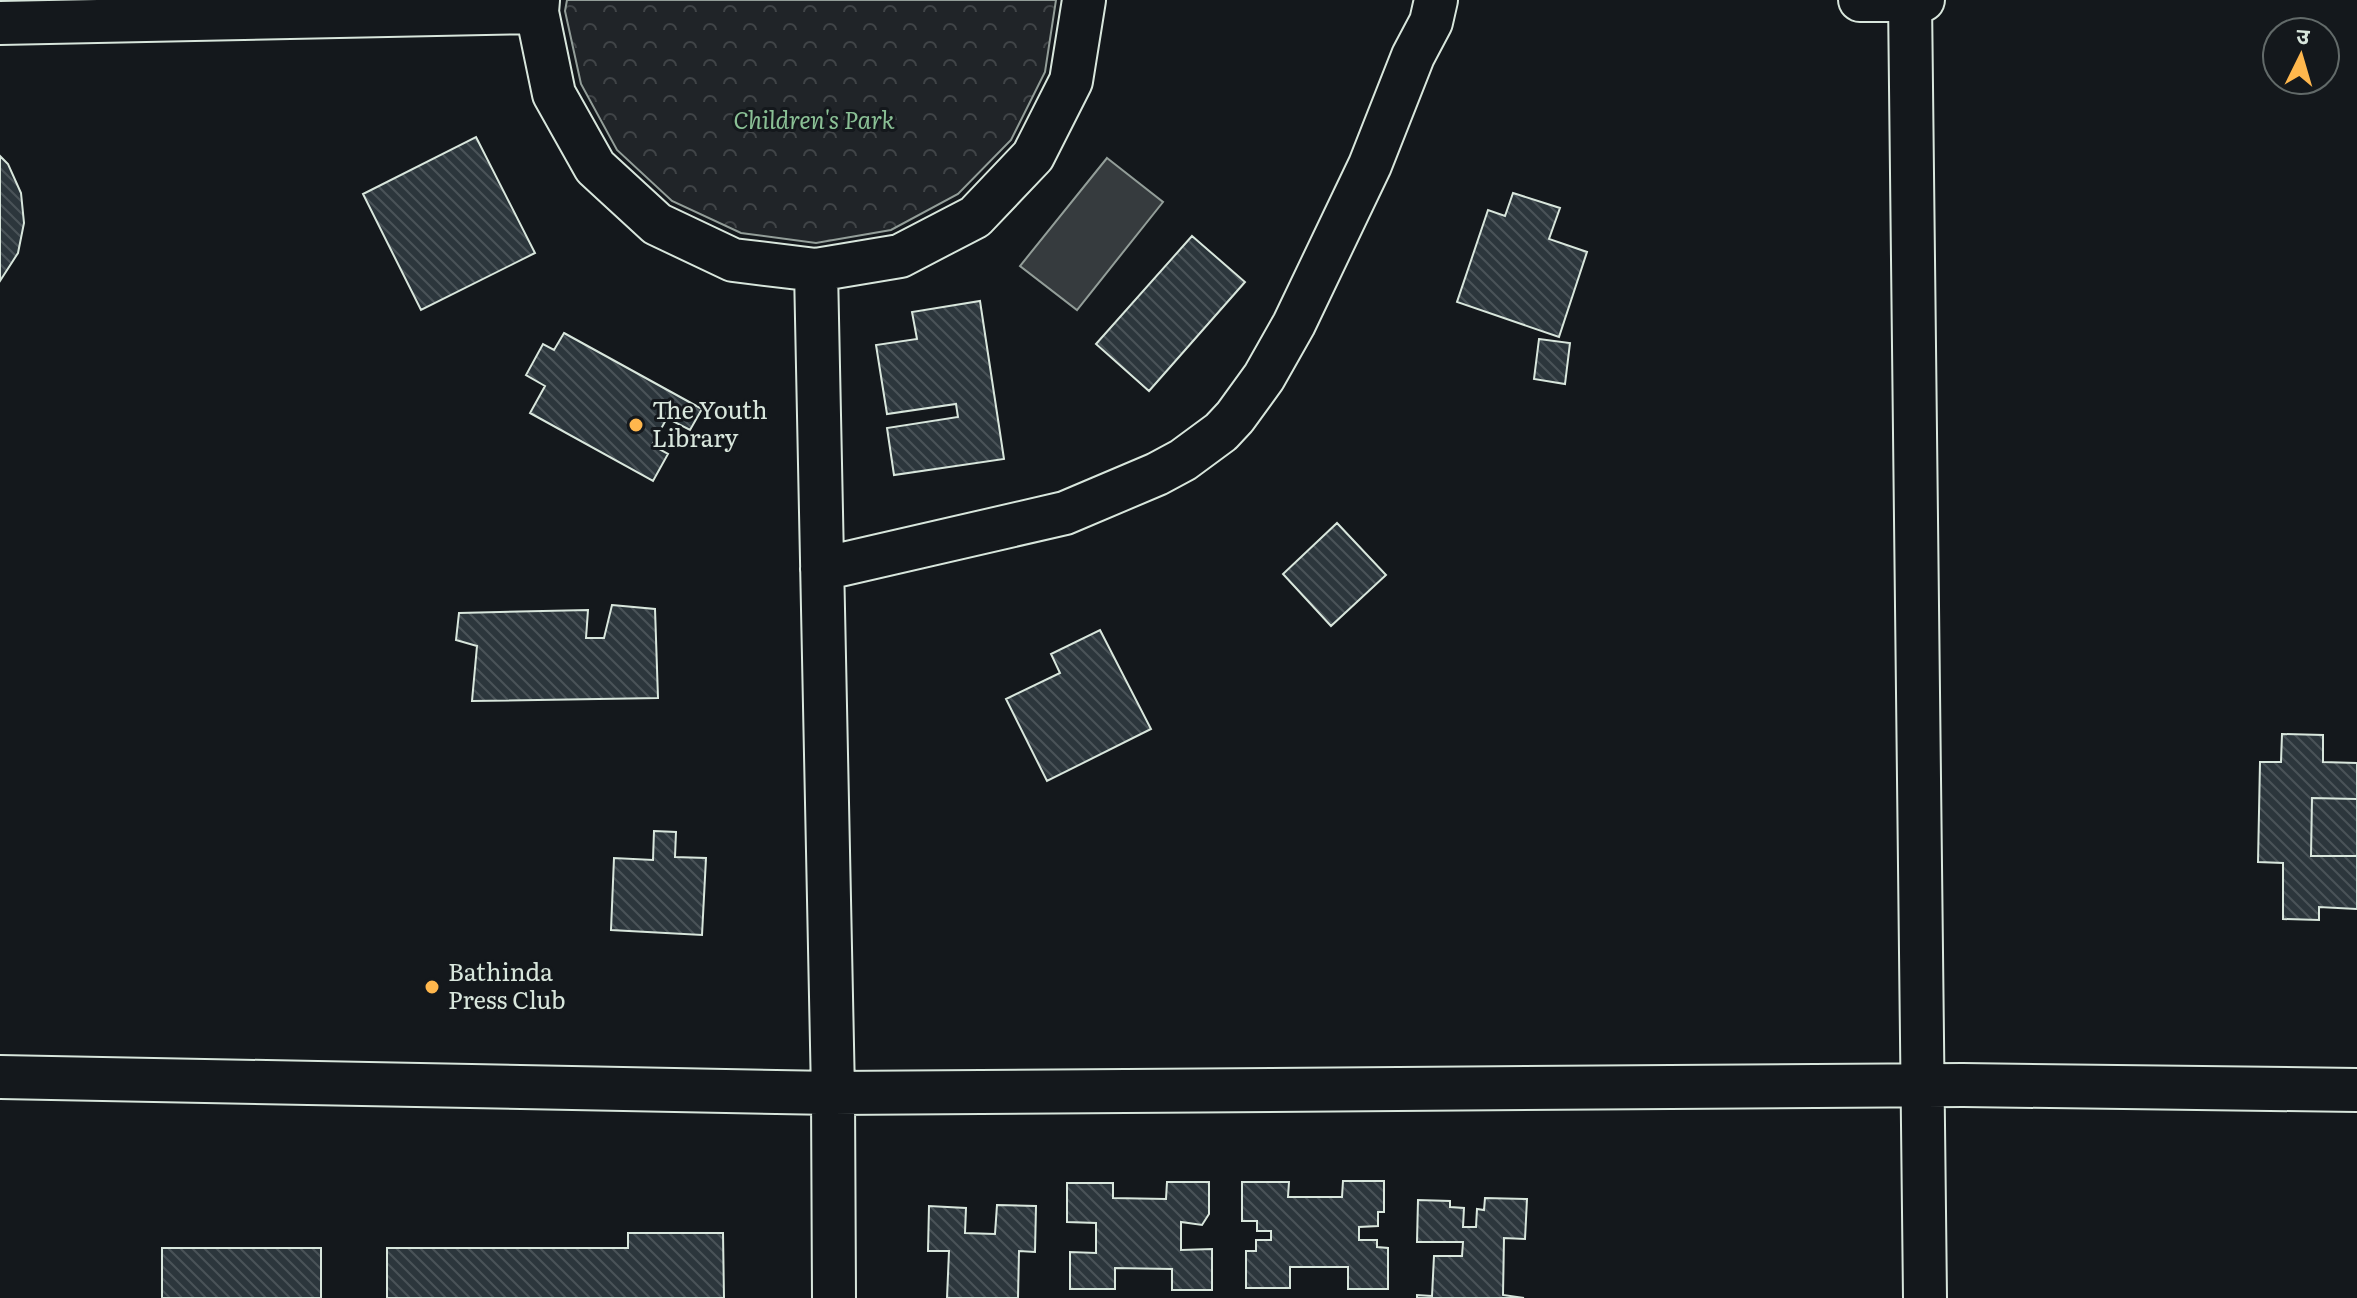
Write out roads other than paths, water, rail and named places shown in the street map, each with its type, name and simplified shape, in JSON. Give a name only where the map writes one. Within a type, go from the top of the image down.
[{"type":"street","points":[[0,23],[259,9],[538,6],[554,94],[595,167],[657,224],[733,260],[816,270],[900,256],[975,217],[1033,156],[1046,131],[1071,81],[1084,0]]},
{"type":"street","points":[[822,569],[1065,513],[1157,474],[1183,460],[1221,432],[1264,377],[1299,313],[1370,165],[1413,56],[1431,22],[1436,0]]},
{"type":"street","points":[[1860,0],[1923,0]]},
{"type":"street","points":[[1910,0],[1925,1298]]},
{"type":"street","points":[[816,270],[833,1093],[834,1298]]},
{"type":"street","points":[[0,1077],[833,1093],[1923,1085],[2357,1090]]},
{"type":"place","name":"The Youth Library","points":[[636,425]]},
{"type":"place","name":"Bathinda Press Club","points":[[432,987]]},
{"type":"park label","name":"Children's Park","points":[[814,121]]}]
